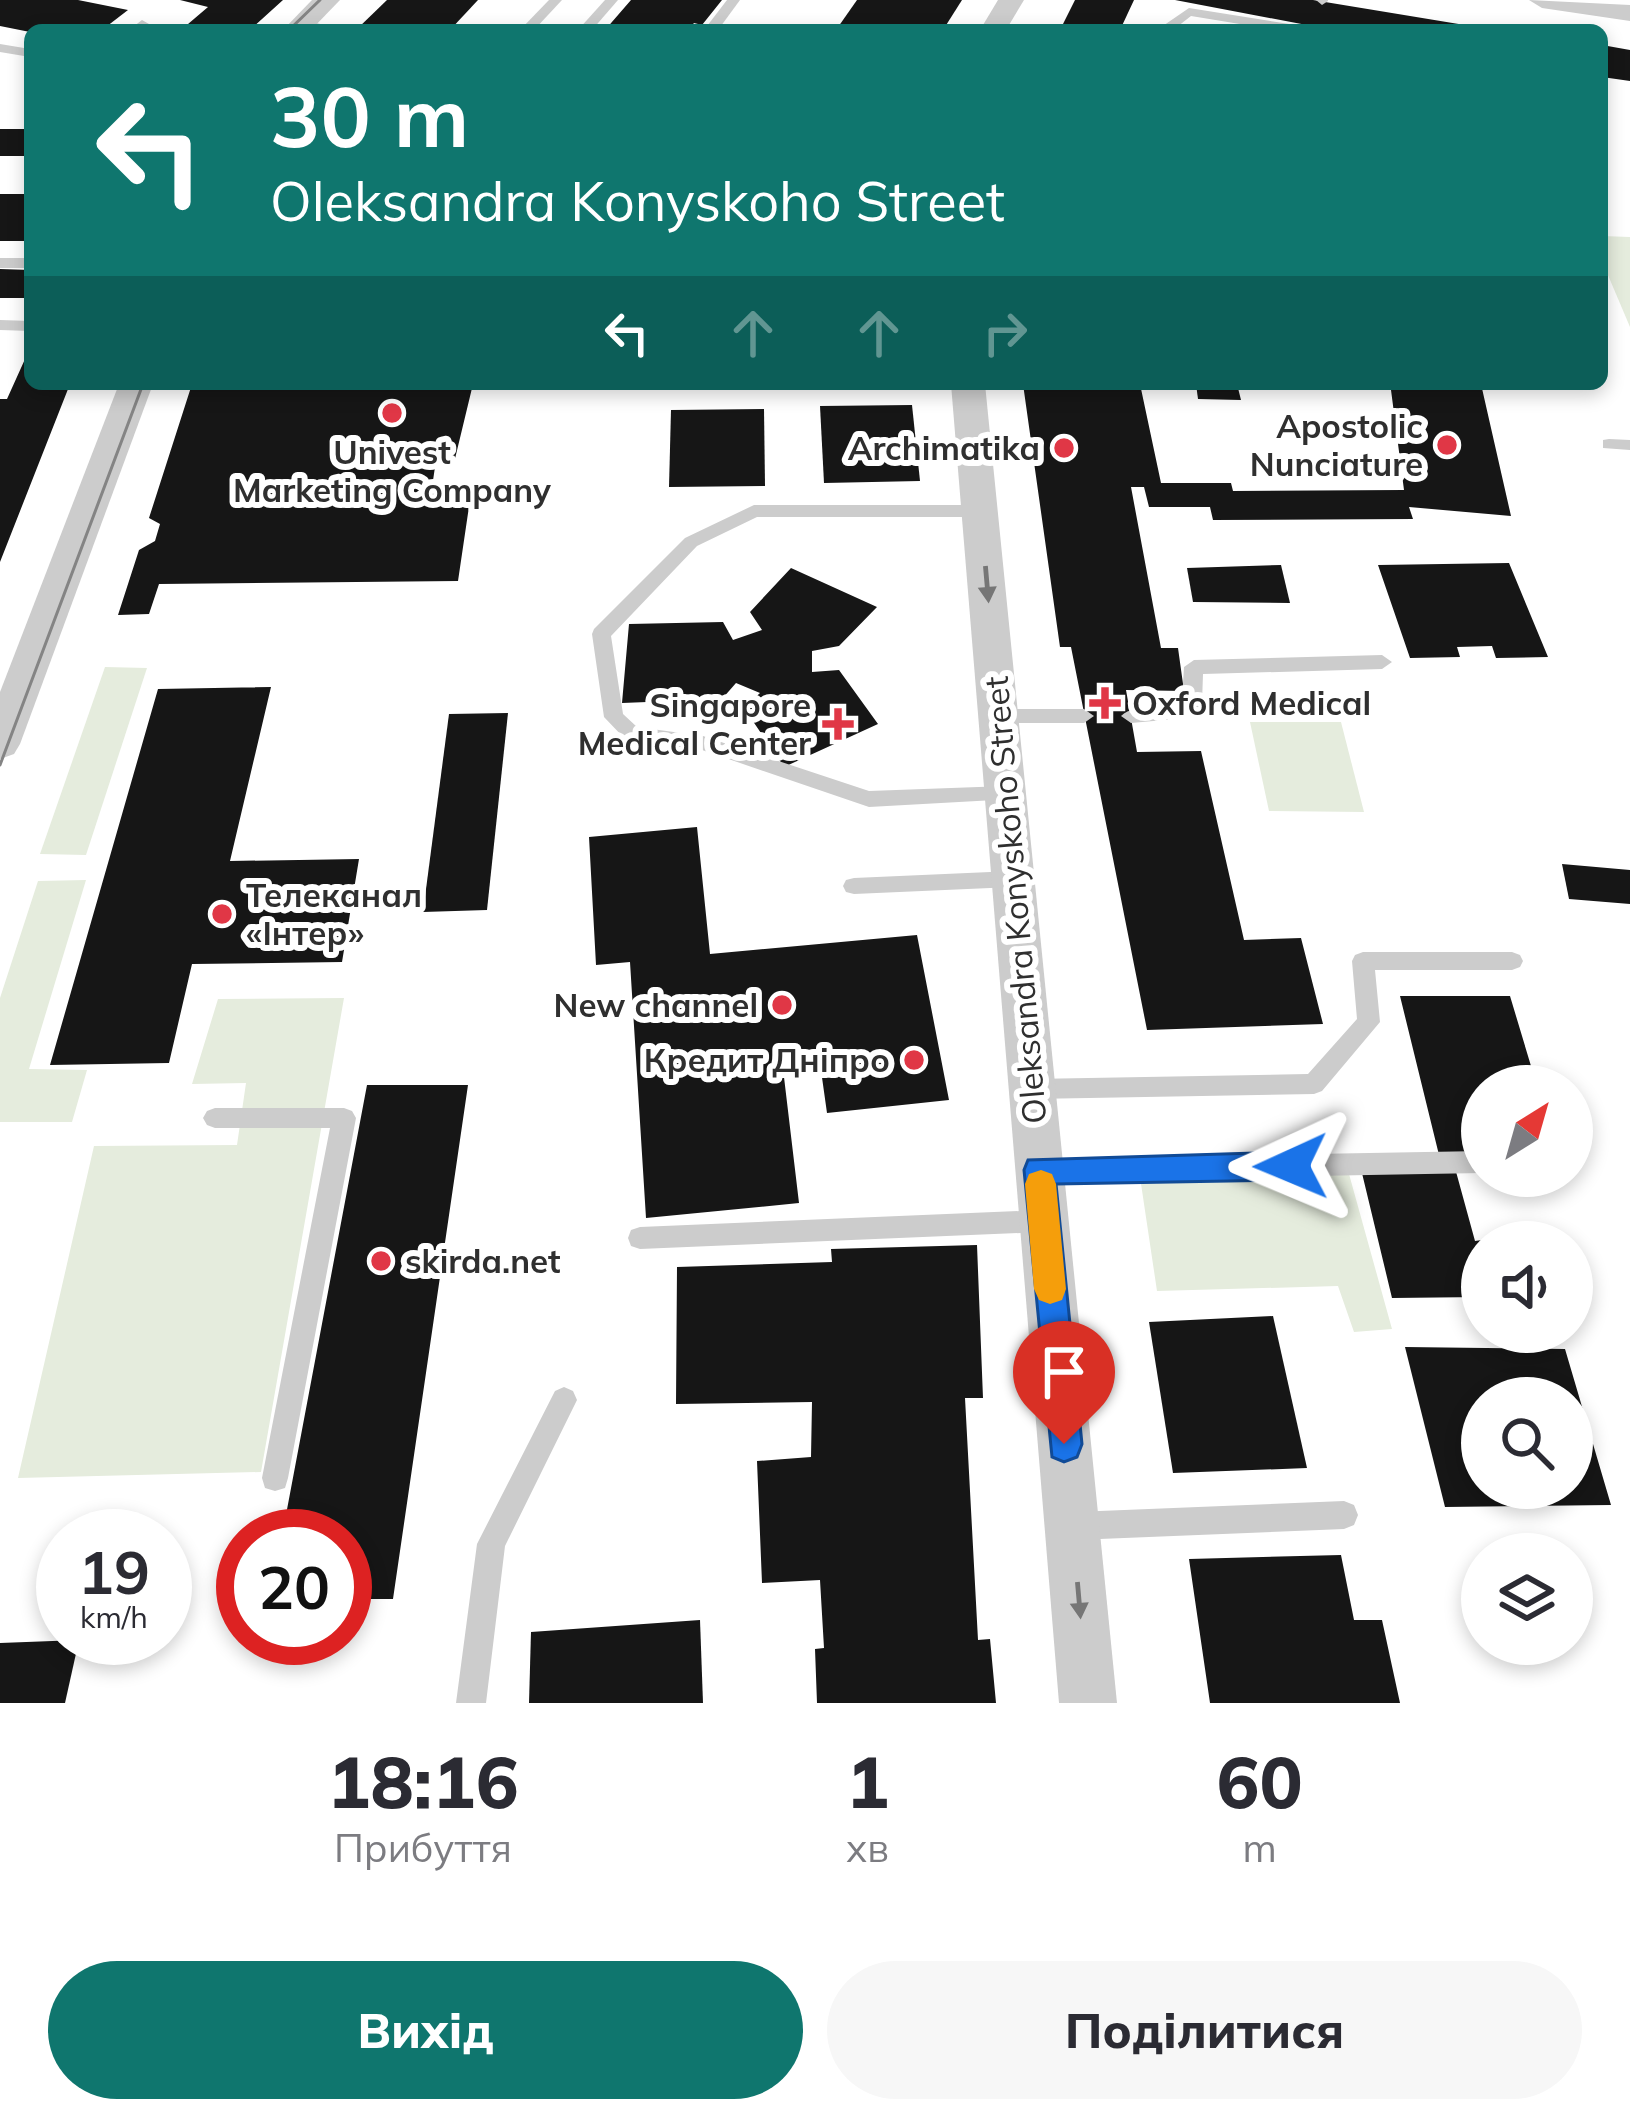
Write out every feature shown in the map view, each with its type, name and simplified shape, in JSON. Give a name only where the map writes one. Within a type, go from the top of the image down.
[{"type":"street","points":[[301,24],[327,0]]},
{"type":"street","points":[[1542,0],[1630,13]]},
{"type":"street","points":[[0,744],[11,684],[134,390]]},
{"type":"street","name":"Oleksandra Konyskoho Street","points":[[968,390],[1088,1703]]},
{"type":"lane","points":[[532,24],[556,0]]},
{"type":"lane","points":[[591,24],[612,0]]},
{"type":"lane","points":[[716,24],[734,0]]},
{"type":"lane","points":[[1173,24],[1190,12],[1280,24]]},
{"type":"lane","points":[[598,16],[614,19]]},
{"type":"lane","points":[[1610,444],[1630,445]]},
{"type":"lane","points":[[980,511],[754,511],[691,542],[601,634],[614,717],[632,734],[703,742],[869,799],[1006,794]]},
{"type":"lane","points":[[1131,716],[1180,713],[1192,703],[1194,667],[1382,662]]},
{"type":"lane","points":[[999,716],[1084,716]]},
{"type":"lane","points":[[854,886],[1013,879]]},
{"type":"lane","points":[[1032,1089],[1314,1084],[1369,1022],[1363,961],[1512,961]]},
{"type":"lane","points":[[215,1118],[344,1118],[275,1478]]},
{"type":"lane","points":[[1039,1170],[1461,1162]]},
{"type":"lane","points":[[640,1238],[1044,1221]]},
{"type":"lane","points":[[470,1703],[491,1544],[564,1400]]},
{"type":"lane","points":[[1072,1526],[1344,1515]]},
{"type":"green space","points":[[1608,236],[1630,237],[1630,327],[1608,275]]},
{"type":"green space","points":[[105,667],[147,668],[86,855],[40,854]]},
{"type":"green space","points":[[1250,722],[1341,722],[1364,812],[1269,811]]},
{"type":"green space","points":[[86,880],[29,1069],[87,1070],[72,1122],[0,1122],[0,998],[38,881]]},
{"type":"green space","points":[[344,998],[261,1472],[18,1478],[94,1146],[237,1145],[246,1083],[192,1084],[218,999]]},
{"type":"green space","points":[[1349,1174],[1392,1329],[1354,1332],[1338,1286],[1157,1291],[1140,1177]]},
{"type":"building","points":[[0,0],[78,0],[128,10],[110,24],[24,24],[24,31],[0,26]]},
{"type":"building","points":[[180,0],[283,0],[257,24],[188,24],[208,7]]},
{"type":"building","points":[[387,0],[478,0],[456,24],[362,24]]},
{"type":"building","points":[[631,0],[722,0],[703,24],[610,24]]},
{"type":"building","points":[[857,0],[962,0],[947,24],[840,24]]},
{"type":"building","points":[[1075,0],[1134,0],[1123,24],[1063,24]]},
{"type":"building","points":[[1175,0],[1313,0],[1459,24],[1301,24]]},
{"type":"building","points":[[1608,46],[1630,50],[1630,81],[1608,78]]},
{"type":"building","points":[[0,129],[24,129],[24,156],[0,156]]},
{"type":"building","points":[[0,194],[24,194],[24,241],[0,241]]},
{"type":"building","points":[[0,269],[24,270],[24,298],[0,298]]},
{"type":"building","points":[[24,361],[24,390],[68,390],[0,562],[0,399],[7,399]]},
{"type":"building","points":[[190,390],[472,390],[453,467],[435,467],[431,494],[471,493],[458,581],[159,584],[149,614],[118,615],[139,550],[155,541],[160,524],[149,518]]},
{"type":"building","points":[[1024,390],[1141,390],[1161,483],[1231,483],[1233,491],[1404,490],[1391,390],[1482,390],[1511,516],[1409,507],[1413,519],[1213,520],[1210,507],[1149,507],[1144,487],[1131,487],[1161,648],[1178,648],[1184,691],[1126,690],[1137,752],[1201,751],[1244,940],[1301,938],[1323,1024],[1147,1030],[1071,647],[1060,647]]},
{"type":"building","points":[[1197,390],[1238,390],[1241,400],[1198,399]]},
{"type":"building","points":[[912,405],[920,481],[824,483],[820,406]]},
{"type":"building","points":[[764,409],[765,486],[669,487],[671,410]]},
{"type":"building","points":[[1509,563],[1548,657],[1496,658],[1492,646],[1457,647],[1460,657],[1410,658],[1378,565]]},
{"type":"building","points":[[1281,565],[1290,603],[1193,602],[1187,568]]},
{"type":"building","points":[[791,568],[877,607],[839,646],[812,651],[812,672],[839,670],[878,724],[784,767],[744,708],[760,693],[736,683],[722,699],[622,703],[629,624],[723,622],[733,640],[762,630],[750,612]]},
{"type":"building","name":"Телеканал «Інтер»","points":[[271,687],[230,861],[359,859],[342,962],[192,964],[169,1063],[50,1065],[158,689]]},
{"type":"building","points":[[508,713],[487,910],[423,912],[449,714]]},
{"type":"building","points":[[697,827],[710,954],[917,935],[949,1100],[827,1113],[818,1049],[781,1052],[799,1203],[646,1218],[630,962],[596,965],[589,837]]},
{"type":"building","points":[[1562,864],[1630,870],[1630,904],[1569,899]]},
{"type":"building","points":[[1400,996],[1510,996],[1531,1065],[1461,1065],[1461,1155],[1439,1155]]},
{"type":"building","points":[[367,1085],[468,1085],[393,1599],[372,1599],[372,1509],[287,1509]]},
{"type":"building","points":[[1455,1168],[1470,1221],[1461,1221],[1461,1297],[1392,1298],[1361,1169]]},
{"type":"building","points":[[977,1245],[983,1398],[965,1398],[978,1640],[990,1639],[996,1703],[817,1703],[815,1649],[824,1648],[820,1580],[762,1583],[757,1461],[811,1457],[812,1402],[676,1404],[677,1267],[832,1262],[831,1249]]},
{"type":"building","points":[[1273,1316],[1307,1468],[1173,1473],[1149,1322]]},
{"type":"building","points":[[1405,1347],[1461,1348],[1461,1353],[1566,1353],[1573,1377],[1461,1377],[1461,1507],[1445,1507]]},
{"type":"building","points":[[1593,1444],[1611,1505],[1593,1505]]},
{"type":"building","points":[[1341,1555],[1354,1620],[1382,1620],[1400,1703],[1210,1703],[1189,1559]]},
{"type":"building","points":[[700,1620],[703,1703],[529,1703],[531,1632]]},
{"type":"building","points":[[36,1642],[36,1665],[73,1665],[65,1703],[0,1703],[0,1643]]},
{"type":"tram line","points":[[295,24],[320,0]]},
{"type":"tram line","points":[[0,765],[141,390]]},
{"type":"slow traffic","points":[[1041,1184],[1050,1289]]},
{"type":"place","name":"Univest Marketing Company","points":[[392,413]]},
{"type":"place","name":"Apostolic Nunciature","points":[[1447,445]]},
{"type":"place","name":"Archimatika","points":[[1064,448]]},
{"type":"place","name":"Oxford Medical","points":[[1105,703]]},
{"type":"place","name":"Singapore Medical Center","points":[[838,724]]},
{"type":"place","name":"Телеканал «Інтер»","points":[[222,914]]},
{"type":"place","name":"New channel","points":[[782,1005]]},
{"type":"place","name":"Кредит Дніпро","points":[[914,1060]]},
{"type":"place","name":"skirda.net","points":[[381,1261]]},
{"type":"route","points":[[1064,1444],[1039,1170],[1291,1166]]}]
